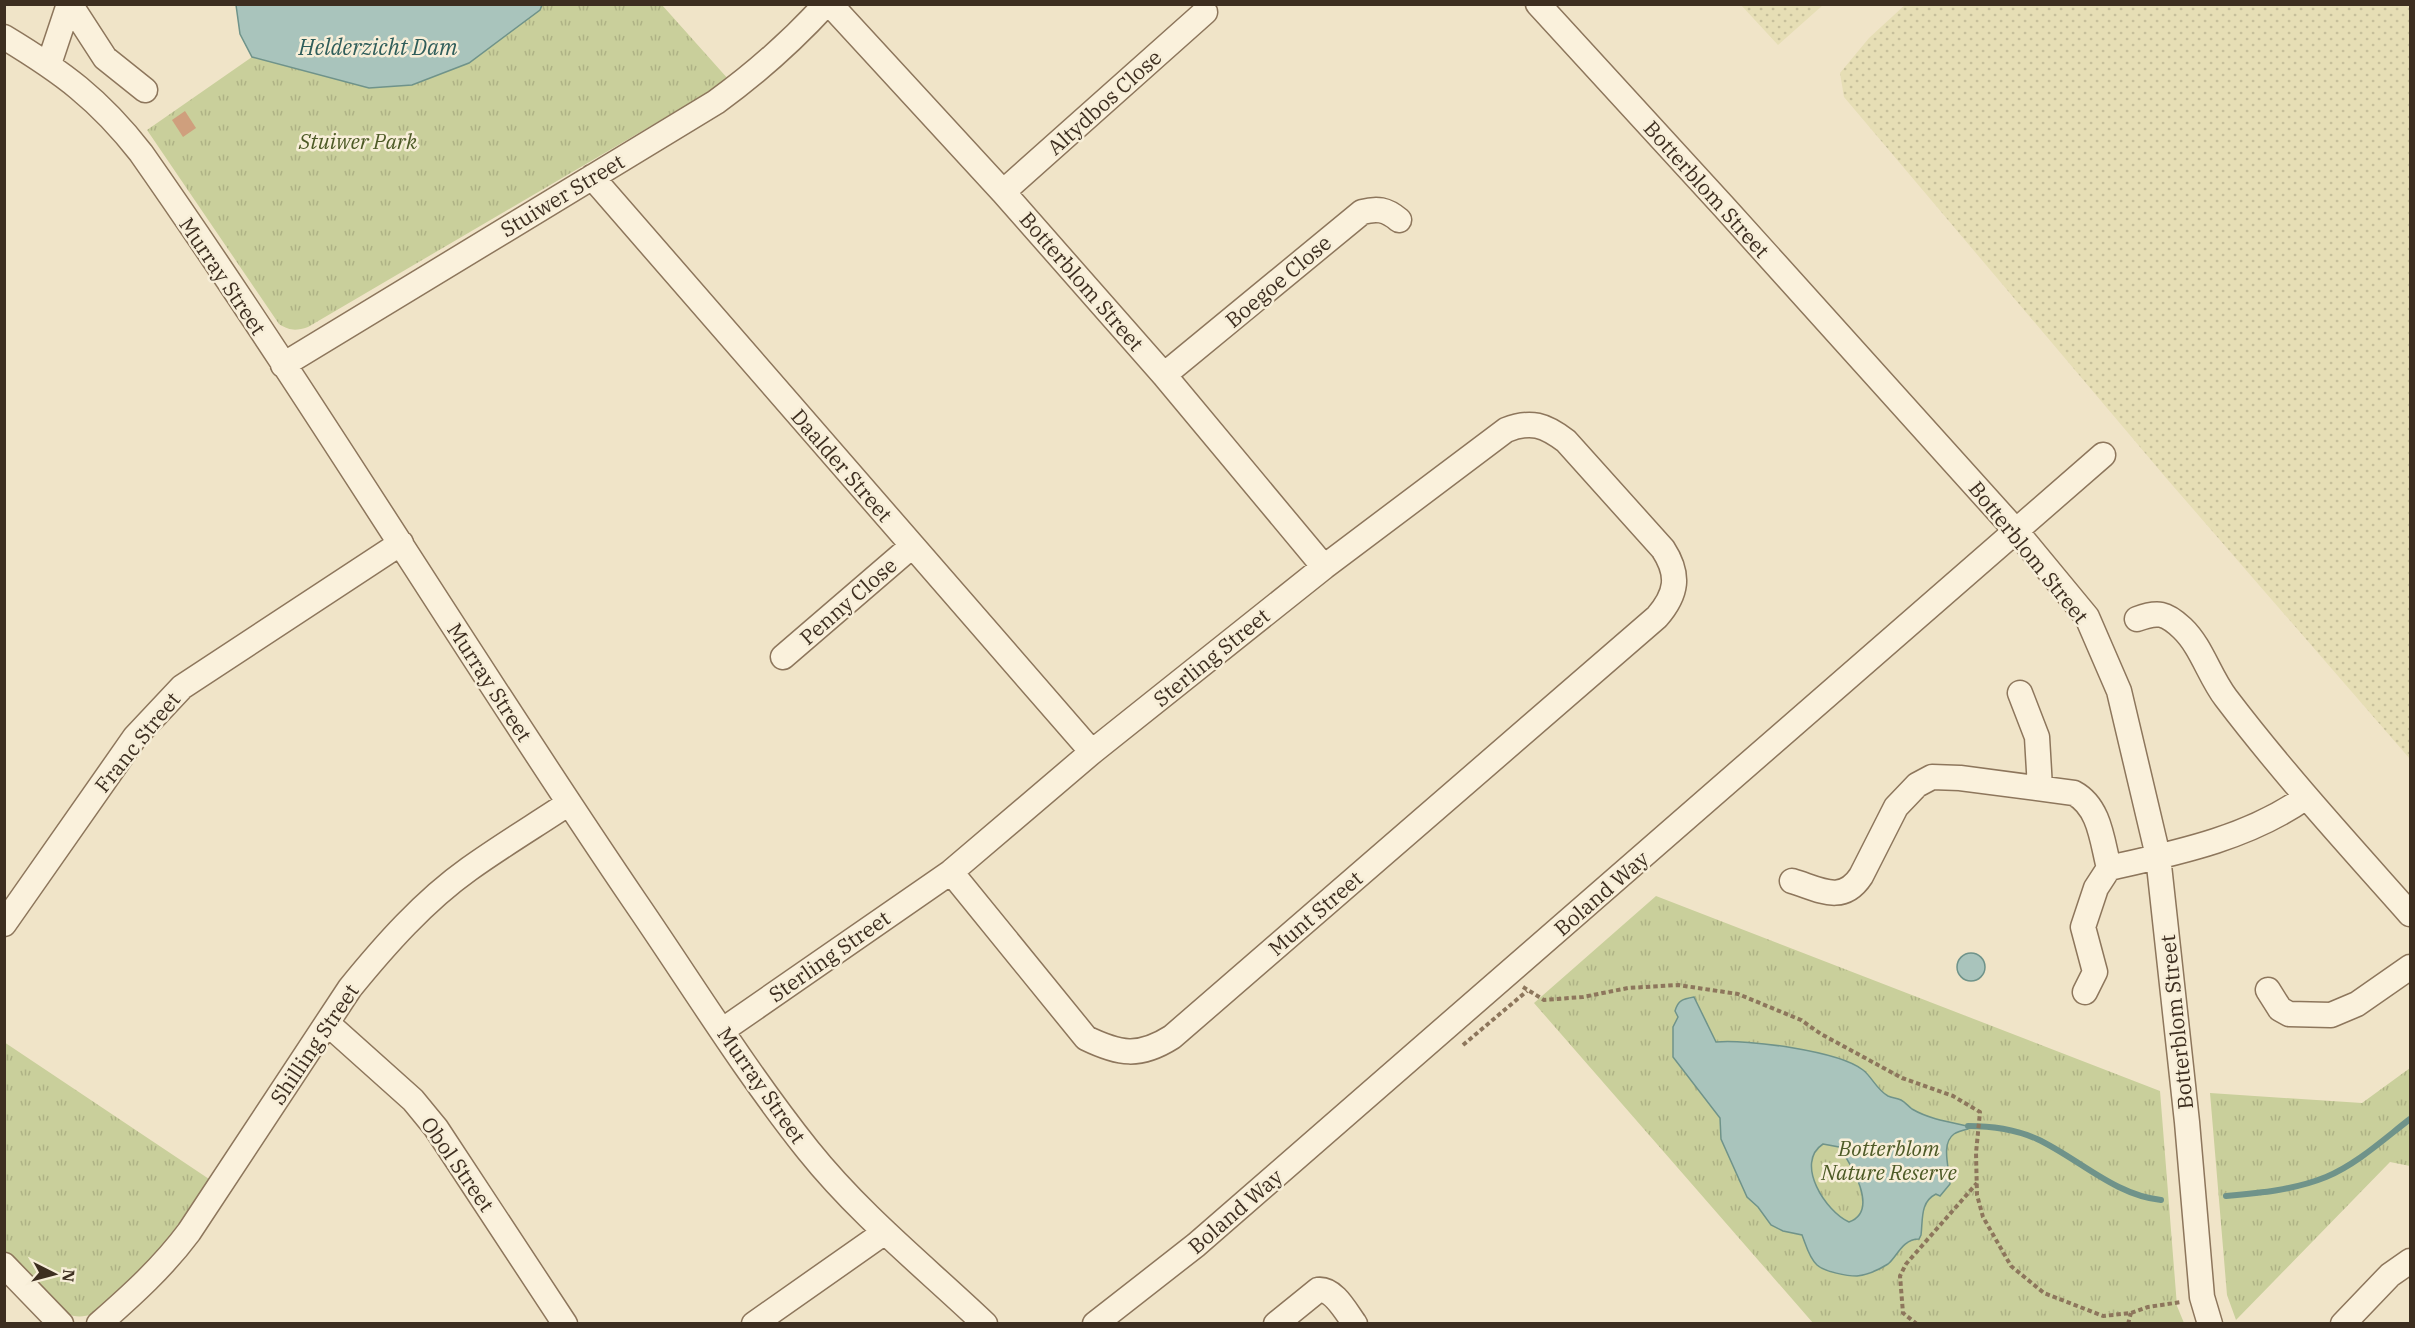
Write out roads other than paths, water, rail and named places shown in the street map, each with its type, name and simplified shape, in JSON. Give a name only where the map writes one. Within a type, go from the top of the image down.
[{"type":"street","points":[[49,64],[69,4]]},
{"type":"street","points":[[69,4],[105,58],[145,90]]},
{"type":"street","name":"Stuiwer Street","points":[[283,365],[716,102],[757,72],[828,4]]},
{"type":"street","name":"Botterblom Street","points":[[828,4],[1003,192],[1164,375],[1324,567]]},
{"type":"street","name":"Botterblom Street","points":[[1538,4],[2016,531],[2087,617],[2119,691],[2158,856],[2187,1122],[2202,1297],[2210,1323]]},
{"type":"street","name":"Altydbos Close","points":[[1003,192],[1205,12]]},
{"type":"street","name":"Murray Street","points":[[4,38],[49,64],[83,90],[124,131],[164,186],[401,543],[568,803],[766,1094],[809,1152],[885,1232],[985,1323]]},
{"type":"street","name":"Daalder Street","points":[[592,177],[1092,752]]},
{"type":"street","name":"Boegoe Close","points":[[1164,375],[1362,213],[1374,209],[1382,210],[1399,220]]},
{"type":"street","name":"Sterling Street","points":[[723,1030],[951,872],[1092,752],[1324,567],[1506,430],[1529,424],[1554,432],[1566,441],[1663,549],[1672,563],[1674,579]]},
{"type":"street","name":"Boland Way","points":[[1095,1323],[1197,1245],[2103,455]]},
{"type":"street","name":"Franc Street","points":[[4,924],[135,737],[182,687],[401,543]]},
{"type":"street","name":"Penny Close","points":[[783,657],[912,546]]},
{"type":"street","name":"Munt Street","points":[[951,872],[1086,1038],[1114,1050],[1127,1052],[1144,1051],[1156,1047],[1172,1037],[1657,617],[1670,597],[1674,579]]},
{"type":"street","points":[[2137,619],[2154,613],[2167,616],[2183,629],[2200,653],[2224,696],[2306,797],[2410,914]]},
{"type":"street","points":[[2020,693],[2037,737],[2040,788]]},
{"type":"street","points":[[1792,882],[1835,893],[1846,892],[1854,886],[1896,807],[1917,785],[1932,777],[1960,778],[2074,793],[2083,798],[2093,809],[2109,868]]},
{"type":"street","points":[[2085,992],[2095,972],[2084,927],[2096,888],[2109,868],[2210,843],[2271,819],[2306,797]]},
{"type":"street","name":"Shilling Street","points":[[99,1323],[151,1278],[171,1257],[350,988],[376,956],[438,894],[468,869],[568,803]]},
{"type":"street","points":[[2268,990],[2280,1009],[2289,1014],[2331,1015],[2357,1004],[2410,967]]},
{"type":"street","name":"Obol Street","points":[[327,1023],[406,1094],[436,1128],[565,1323]]},
{"type":"street","points":[[754,1323],[885,1232]]},
{"type":"street","points":[[2343,1323],[2390,1275],[2410,1261]]},
{"type":"street","points":[[4,1266],[61,1323]]},
{"type":"street","points":[[1276,1323],[1318,1290],[1324,1289],[1330,1292],[1355,1323]]},
{"type":"water","name":"Helderzicht Dam","points":[[236,4],[542,5],[540,10],[469,63],[412,85],[369,88],[252,57],[240,34]]},
{"type":"water","points":[[1971,953],[1981,957],[1985,967],[1981,977],[1971,981],[1961,977],[1957,967],[1961,957]]},
{"type":"water","points":[[1694,997],[1716,1042],[1749,1042],[1834,1057],[1863,1070],[1884,1093],[1901,1100],[1912,1109],[1939,1120],[1968,1126],[1968,1129],[1955,1133],[1947,1144],[1950,1184],[1940,1196],[1936,1194],[1927,1202],[1919,1239],[1904,1245],[1885,1266],[1873,1272],[1853,1276],[1825,1270],[1812,1259],[1802,1235],[1783,1231],[1771,1225],[1758,1207],[1747,1197],[1721,1139],[1720,1118],[1673,1057],[1673,1027],[1678,1017],[1676,1007],[1684,999]],"holes":[[[1823,1144],[1839,1147],[1856,1175],[1863,1198],[1858,1216],[1849,1222],[1840,1217],[1823,1198],[1812,1174],[1815,1152]]]},
{"type":"waterway","points":[[2226,1196],[2289,1188],[2326,1177],[2359,1158],[2410,1119]]},
{"type":"waterway","points":[[1968,1126],[2003,1129],[2037,1139],[2112,1184],[2144,1197],[2161,1200]]},
{"type":"park label","name":"Stuiwer Park","points":[[358,141]]},
{"type":"park label","name":"Botterblom Nature Reserve","points":[[1889,1160]]}]
